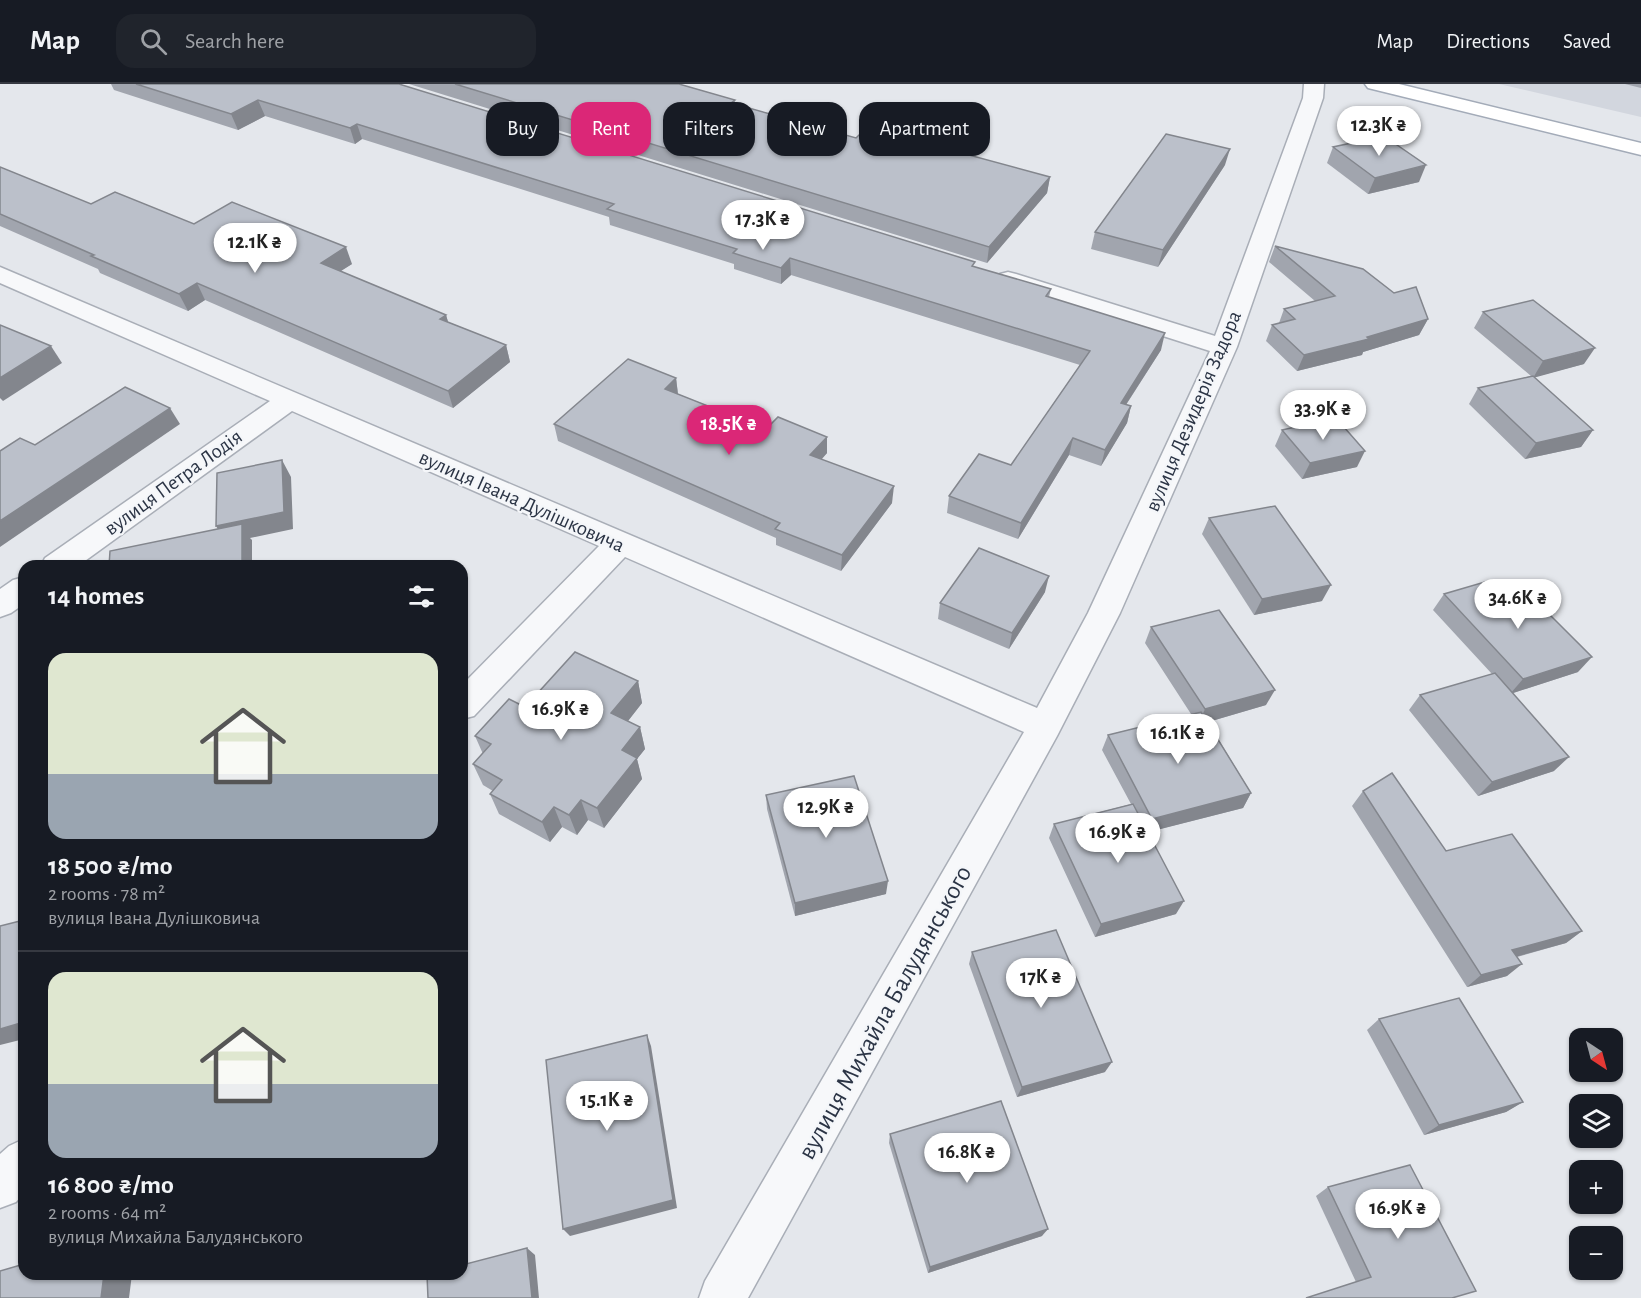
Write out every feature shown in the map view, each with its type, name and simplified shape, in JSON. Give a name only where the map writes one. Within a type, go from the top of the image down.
[{"type":"main road","points":[[1375,84],[1641,149]]},
{"type":"street","name":"вулиця Дезидерія Задора","points":[[1045,726],[1104,614],[1224,347],[1313,98],[1314,84]]},
{"type":"street","points":[[984,272],[1224,347]]},
{"type":"street","name":"вулиця Івана Дулішковича","points":[[8,285],[290,399],[619,544],[1045,726]]},
{"type":"street","name":"вулиця Петра Лодія","points":[[64,560],[290,399]]},
{"type":"street","points":[[468,700],[619,544]]},
{"type":"street","points":[[0,605],[18,592]]},
{"type":"street","name":"вулиця Михайла Балудянського","points":[[722,1298],[1045,726]]},
{"type":"street","points":[[0,1186],[18,1167]]},
{"type":"shaded area","points":[[1499,84],[1641,84],[1641,117]]},
{"type":"building","points":[[136,84],[399,84],[486,111],[486,156],[559,156],[559,133],[571,137],[571,156],[632,156],[975,262],[972,266],[1051,289],[1046,296],[1165,333],[1121,403],[1131,406],[1105,450],[1073,438],[1021,523],[949,496],[979,454],[1011,465],[1090,351],[790,258],[781,268],[733,253],[737,249],[607,209],[614,204],[357,124],[350,128],[258,100],[231,114]]},
{"type":"building","points":[[455,84],[679,84],[735,100],[732,102],[663,102],[663,147],[651,144],[651,102],[571,102],[571,119],[559,116],[559,102],[514,102]]},
{"type":"building","points":[[755,110],[767,113],[767,156],[847,156],[847,135],[856,138],[859,135],[859,156],[973,156],[1050,177],[989,247],[691,156],[755,156]]},
{"type":"building","points":[[1166,134],[1230,149],[1163,250],[1095,232]]},
{"type":"building","points":[[1384,136],[1426,165],[1375,178],[1333,147]]},
{"type":"building","points":[[0,167],[91,204],[115,192],[194,224],[232,202],[346,247],[321,263],[446,315],[440,319],[506,345],[448,391],[197,283],[179,294],[0,214]]},
{"type":"building","points":[[1275,246],[1363,269],[1394,293],[1416,287],[1428,319],[1367,337],[1369,339],[1304,355],[1272,325],[1295,319],[1284,309],[1335,296]]},
{"type":"building","points":[[1533,300],[1595,348],[1543,361],[1483,312]]},
{"type":"building","points":[[0,325],[51,346],[0,378]]},
{"type":"building","points":[[628,359],[676,378],[665,389],[766,429],[778,417],[827,437],[810,455],[894,486],[842,555],[775,529],[780,523],[554,424]]},
{"type":"building","points":[[1533,376],[1593,430],[1536,443],[1478,388]]},
{"type":"building","points":[[125,387],[170,408],[0,521],[0,451],[20,438],[35,445]]},
{"type":"building","points":[[1336,418],[1365,451],[1310,463],[1282,430]]},
{"type":"building","points":[[282,460],[284,512],[216,526],[217,473]]},
{"type":"building","points":[[1275,506],[1331,585],[1262,599],[1209,518]]},
{"type":"building","points":[[242,524],[242,560],[109,560],[110,551]]},
{"type":"building","points":[[979,548],[1049,576],[1012,633],[940,603]]},
{"type":"building","points":[[1488,581],[1510,603],[1532,597],[1592,657],[1523,679],[1444,594]]},
{"type":"building","points":[[1219,610],[1275,690],[1205,709],[1151,627]]},
{"type":"building","points":[[575,652],[638,681],[611,713],[640,727],[622,750],[637,758],[597,808],[581,800],[569,815],[554,807],[542,822],[490,794],[502,780],[473,764],[491,744],[475,736],[509,699],[525,707]]},
{"type":"building","points":[[1495,673],[1569,757],[1492,782],[1420,695]]},
{"type":"building","points":[[1201,712],[1251,793],[1152,819],[1108,735]]},
{"type":"building","points":[[1392,773],[1446,851],[1512,834],[1582,931],[1512,950],[1522,964],[1481,975],[1363,791]]},
{"type":"building","points":[[854,776],[888,881],[795,903],[766,795]]},
{"type":"building","points":[[1133,804],[1184,901],[1101,924],[1054,824]]},
{"type":"building","points":[[18,922],[18,1024],[0,1029],[0,926]]},
{"type":"building","points":[[1056,930],[1112,1062],[1022,1087],[972,952]]},
{"type":"building","points":[[1459,998],[1523,1102],[1439,1125],[1379,1019]]},
{"type":"building","points":[[647,1035],[673,1200],[563,1229],[546,1060]]},
{"type":"building","points":[[1001,1101],[1048,1229],[930,1267],[890,1134]]},
{"type":"building","points":[[1410,1165],[1476,1291],[1452,1298],[1306,1298],[1371,1277],[1328,1187]]},
{"type":"building","points":[[527,1248],[532,1298],[428,1298],[427,1280],[468,1280],[468,1263]]},
{"type":"building","points":[[18,1266],[18,1280],[103,1280],[101,1298],[0,1298],[0,1271]]}]
